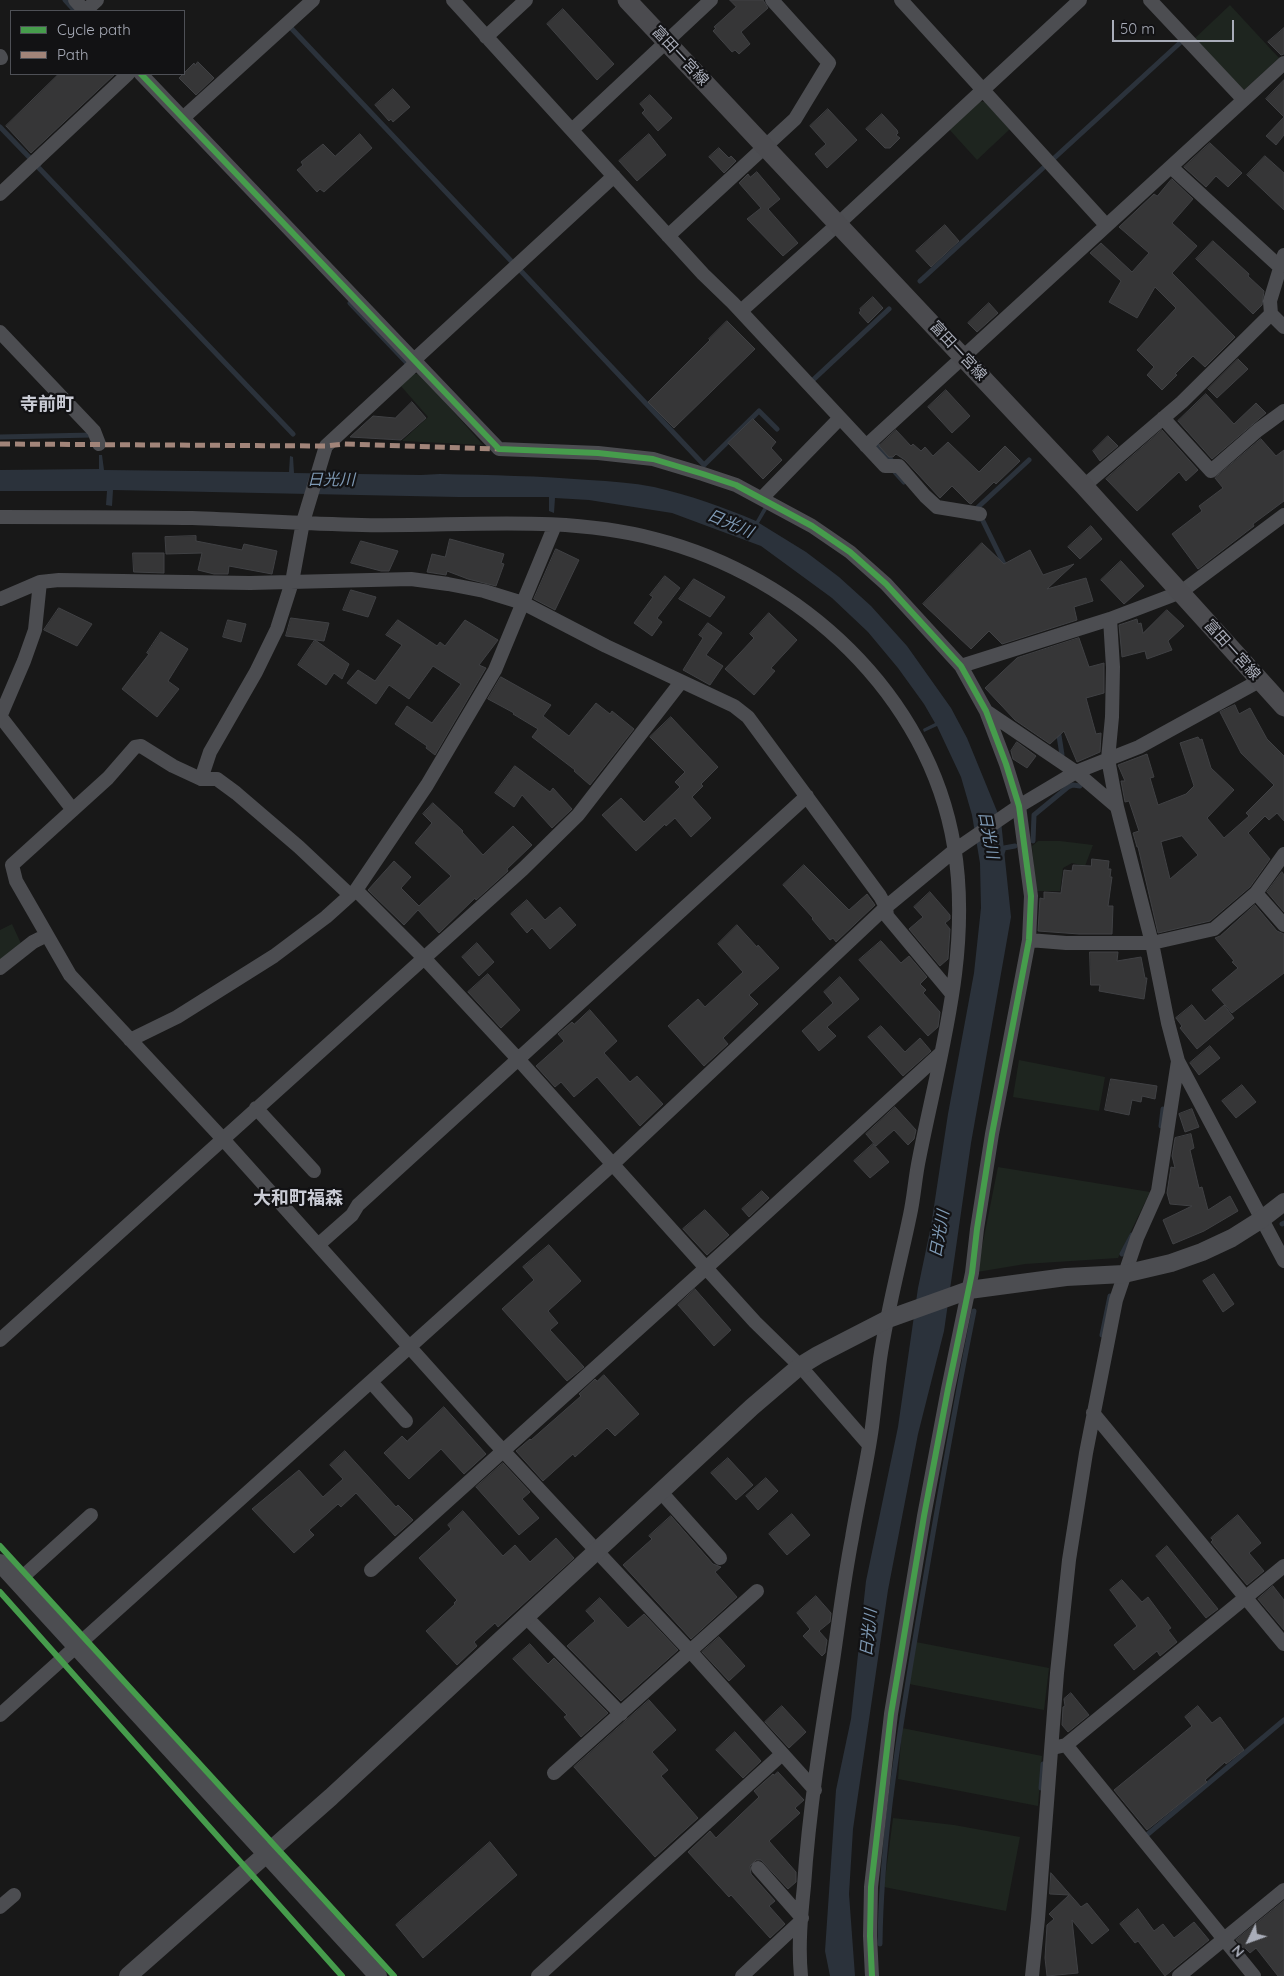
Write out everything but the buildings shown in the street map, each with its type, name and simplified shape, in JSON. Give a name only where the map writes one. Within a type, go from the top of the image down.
[{"type":"main road","name":"富田一宮線","points":[[627,0],[1084,486],[1284,707]]},
{"type":"street","points":[[75,0],[84,10]]},
{"type":"street","points":[[86,10],[97,0]]},
{"type":"street","points":[[183,118],[313,0]]},
{"type":"street","points":[[453,0],[703,274],[741,311],[885,466],[899,466],[937,507],[980,514]]},
{"type":"street","points":[[486,37],[526,0]]},
{"type":"street","points":[[572,130],[658,52],[666,40],[710,0]]},
{"type":"street","points":[[668,236],[795,119],[829,63],[772,0]]},
{"type":"street","points":[[900,0],[1106,225]]},
{"type":"street","points":[[741,311],[1080,0]]},
{"type":"street","points":[[1150,0],[1243,99]]},
{"type":"street","points":[[866,446],[1284,63]]},
{"type":"street","points":[[0,194],[127,75]]},
{"type":"street","points":[[142,75],[499,449],[598,453],[653,459],[736,485],[762,498],[812,526],[850,552],[886,584],[961,666],[986,711],[1006,764],[1026,851],[1031,896],[1030,940],[992,1134],[968,1290],[926,1507],[891,1714],[871,1887],[870,1936],[872,1976]]},
{"type":"street","points":[[1171,167],[1282,261],[1270,301],[1271,314],[1284,327]]},
{"type":"street","points":[[201,779],[210,752],[256,672],[277,629],[292,582],[303,522],[326,446],[614,176]]},
{"type":"street","points":[[1084,486],[1182,402],[1271,314]]},
{"type":"street","points":[[0,332],[94,431],[99,444]]},
{"type":"street","points":[[1163,418],[1211,471],[1258,430],[1284,411]]},
{"type":"street","points":[[762,498],[840,418]]},
{"type":"street","points":[[961,666],[1110,619],[1181,592],[1284,515]]},
{"type":"street","points":[[0,517],[87,516],[364,525],[481,524],[590,526],[662,540],[745,572],[774,589],[833,632],[868,670],[911,729],[933,770],[957,849],[959,934],[952,994],[880,1356],[869,1445],[848,1558],[814,1790],[806,1861],[801,1919],[801,1976]]},
{"type":"street","points":[[130,1040],[178,1017],[274,956],[353,893],[427,785],[495,670],[555,526]]},
{"type":"street","points":[[0,599],[40,582],[58,580],[292,582],[411,579],[484,591],[523,603],[681,682],[734,706],[748,717],[874,888],[886,908],[888,916],[952,994]]},
{"type":"street","points":[[40,582],[34,630],[24,661],[0,717],[73,810]]},
{"type":"street","points":[[1110,619],[1114,667],[1108,759],[1117,807],[1152,943],[1168,1023],[1178,1061],[1284,1261]]},
{"type":"street","points":[[0,1716],[75,1646],[214,1524],[613,1164],[886,908],[957,849],[1017,808],[1076,772],[1139,747],[1259,681]]},
{"type":"street","points":[[0,1340],[222,1138],[425,959],[523,869],[578,815],[681,682]]},
{"type":"street","points":[[986,711],[1076,772],[1117,807]]},
{"type":"street","points":[[814,1790],[690,1652],[503,1450],[222,1138],[70,975],[6,867],[108,778],[135,747],[141,746],[173,766],[201,779],[217,779],[353,893],[425,959],[518,1059],[706,1268],[800,1366],[869,1445]]},
{"type":"street","points":[[318,1245],[352,1215],[358,1205],[807,796]]},
{"type":"street","points":[[1030,940],[1152,943],[1214,930],[1256,892],[1284,854]]},
{"type":"street","points":[[1256,892],[1284,925]]},
{"type":"street","points":[[0,968],[33,942],[47,935]]},
{"type":"street","points":[[371,1570],[940,1054]]},
{"type":"street","points":[[1032,1976],[1057,1673],[1070,1560],[1093,1413],[1116,1300],[1137,1238],[1158,1191],[1178,1061]]},
{"type":"street","points":[[256,1108],[314,1171]]},
{"type":"street","points":[[128,1976],[331,1797],[660,1491],[800,1366],[888,1318],[968,1290],[1066,1277],[1124,1274],[1171,1263],[1202,1252],[1232,1238],[1284,1202]]},
{"type":"street","points":[[371,1382],[406,1421]]},
{"type":"street","points":[[1093,1413],[1284,1644]]},
{"type":"street","points":[[660,1491],[720,1558]]},
{"type":"street","points":[[17,1582],[91,1515]]},
{"type":"street","points":[[0,1563],[378,1976]]},
{"type":"street","points":[[1051,1748],[1066,1744],[1284,1566]]},
{"type":"street","points":[[554,1773],[757,1591]]},
{"type":"street","points":[[526,1616],[621,1714]]},
{"type":"street","points":[[1066,1744],[1254,1976]]},
{"type":"street","points":[[538,1976],[782,1754]]},
{"type":"street","points":[[758,1868],[801,1919]]},
{"type":"street","points":[[1179,1976],[1284,1890]]},
{"type":"street","points":[[0,1907],[14,1895]]},
{"type":"street","points":[[742,1976],[801,1919]]},
{"type":"shaded area","points":[[1230,5],[1279,58],[1244,90],[1194,39]]},
{"type":"shaded area","points":[[978,101],[985,102],[1010,129],[977,160],[948,128]]},
{"type":"shaded area","points":[[412,374],[420,374],[483,445],[402,441],[428,417],[400,385]]},
{"type":"shaded area","points":[[1038,841],[1060,841],[1093,845],[1085,866],[1072,863],[1063,868],[1060,891],[1036,891],[1032,846]]},
{"type":"shaded area","points":[[12,924],[24,950],[0,969],[0,930]]},
{"type":"shaded area","points":[[1019,1060],[1105,1077],[1099,1111],[1013,1097]]},
{"type":"shaded area","points":[[998,1167],[1150,1192],[1118,1258],[1025,1264],[977,1272]]},
{"type":"shaded area","points":[[916,1642],[1049,1668],[1044,1710],[909,1684]]},
{"type":"shaded area","points":[[902,1728],[1042,1756],[1038,1806],[898,1779]]},
{"type":"shaded area","points":[[893,1818],[954,1825],[1020,1837],[1006,1911],[884,1887]]},
{"type":"water","name":"日光川","points":[[99,455],[102,455],[104,470],[289,472],[290,456],[293,457],[294,473],[496,475],[622,482],[654,487],[680,494],[756,521],[765,505],[769,506],[759,523],[806,552],[839,577],[871,606],[907,646],[951,708],[967,738],[1001,821],[1011,917],[971,1143],[944,1331],[918,1434],[888,1590],[853,1829],[849,1894],[855,1976],[830,1976],[825,1951],[836,1790],[851,1719],[866,1581],[898,1427],[918,1288],[931,1226],[948,1114],[974,973],[981,908],[980,863],[972,815],[961,777],[937,726],[924,732],[923,729],[935,723],[924,704],[898,668],[868,632],[832,598],[761,546],[672,513],[589,500],[555,498],[554,513],[549,511],[549,497],[113,490],[112,506],[106,505],[107,491],[0,491],[0,470],[99,469]]},
{"type":"waterway","points":[[65,0],[74,10]]},
{"type":"waterway","points":[[292,29],[514,264]]},
{"type":"waterway","points":[[1050,160],[1182,41]]},
{"type":"waterway","points":[[0,127],[29,157]]},
{"type":"waterway","points":[[39,164],[37,166],[293,434]]},
{"type":"waterway","points":[[920,281],[1043,168]]},
{"type":"waterway","points":[[520,270],[704,465],[759,411],[777,429]]},
{"type":"waterway","points":[[350,303],[407,363]]},
{"type":"waterway","points":[[813,380],[889,309]]},
{"type":"waterway","points":[[0,437],[93,435]]},
{"type":"waterway","points":[[877,445],[892,461]]},
{"type":"waterway","points":[[976,509],[1029,460]]},
{"type":"waterway","points":[[895,472],[904,482]]},
{"type":"waterway","points":[[978,519],[982,519],[1006,568]]},
{"type":"waterway","points":[[1058,729],[1062,755]]},
{"type":"waterway","points":[[1033,841],[1034,815],[1068,787],[1073,785],[1080,786]]},
{"type":"waterway","name":"日光川","points":[[1002,853],[1004,848],[1015,846]]},
{"type":"waterway","points":[[1161,1126],[1163,1109]]},
{"type":"waterway","points":[[1122,1254],[1132,1235]]},
{"type":"waterway","points":[[1102,1335],[1110,1296]]},
{"type":"waterway","points":[[880,1944],[886,1841],[899,1737],[940,1490],[974,1311]]},
{"type":"waterway","points":[[1148,1834],[1284,1720]]},
{"type":"waterway","points":[[1041,1788],[1043,1764]]},
{"type":"marked path","points":[[0,444],[326,446],[344,444],[499,449]]},
{"type":"cycle path","points":[[142,75],[499,449],[598,453],[653,459],[736,485],[812,526],[850,552],[886,584],[961,666],[986,711],[1006,764],[1019,806],[1031,896],[1029,940],[992,1134],[972,1273],[924,1516],[891,1714],[871,1887],[870,1936],[872,1976]]},
{"type":"cycle path","points":[[0,1546],[394,1976]]},
{"type":"cycle path","points":[[0,1592],[342,1976]]},
{"type":"district","name":"寺前町","points":[[47,405]]},
{"type":"district","name":"大和町福森","points":[[298,1199]]}]
